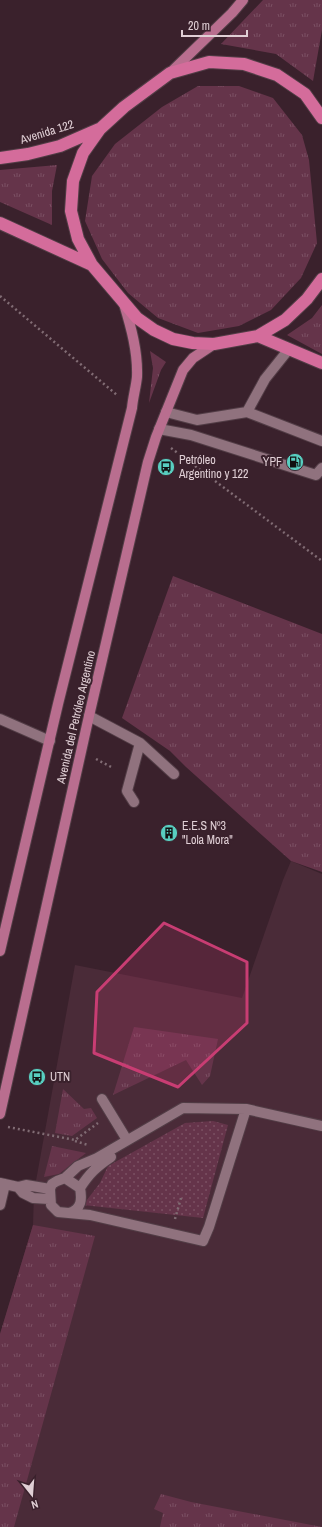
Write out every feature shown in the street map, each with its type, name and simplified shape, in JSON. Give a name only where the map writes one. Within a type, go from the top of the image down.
[{"type":"highway","points":[[322,118],[304,94],[277,75],[244,64],[209,62],[170,72],[124,107],[100,129],[83,153],[73,181],[71,211],[78,239],[92,265],[137,318],[154,330],[173,339],[193,343],[214,344],[258,336],[285,320],[308,299],[322,279]]},
{"type":"highway","name":"Avenida 122","points":[[0,158],[28,154],[60,146],[100,129]]},
{"type":"highway","points":[[0,223],[92,265]]},
{"type":"highway","points":[[258,336],[322,363]]},
{"type":"main road","points":[[170,72],[243,0]]},
{"type":"main road","name":"Avenida del Petróleo Argentino","points":[[0,951],[132,408],[137,376],[136,352],[132,331],[123,302]]},
{"type":"main road","name":"Avenida del Petróleo Argentino","points":[[0,1114],[89,716],[148,462],[166,412],[184,370],[193,358],[214,344]]},
{"type":"street","points":[[247,412],[265,379],[288,349]]},
{"type":"street","points":[[166,412],[197,420],[247,412],[322,441]]},
{"type":"street","points":[[158,433],[191,435],[316,475],[322,468]]},
{"type":"street","points":[[89,716],[140,743],[174,774]]},
{"type":"street","points":[[0,719],[50,742]]},
{"type":"street","points":[[134,802],[127,791],[140,743]]},
{"type":"street","points":[[102,1099],[127,1140]]},
{"type":"street","points":[[245,1110],[209,1227],[203,1241],[90,1215],[58,1212],[51,1205],[50,1194],[52,1184],[56,1181],[65,1178],[78,1166],[97,1158],[183,1108],[245,1110],[322,1126]]},
{"type":"street","points":[[80,1188],[89,1174],[98,1165],[142,1138],[184,1115],[245,1110]]},
{"type":"street","points":[[65,1178],[80,1188],[82,1195],[79,1207],[75,1211],[69,1213]]},
{"type":"street","points":[[0,1205],[3,1183],[18,1187],[26,1185],[50,1194]]},
{"type":"path","points":[[0,296],[132,408]]},
{"type":"path","points":[[158,433],[322,561]]},
{"type":"path","points":[[6,1127],[75,1140],[94,1125],[112,1116]]},
{"type":"path","points":[[174,1223],[180,1198]]},
{"type":"highlighted area","points":[[164,923],[247,962],[247,1023],[178,1087],[94,1053],[97,992]]},
{"type":"shaded area","points":[[291,861],[322,874],[322,1527],[0,1527],[0,1334],[33,1225],[34,1192],[75,965],[242,998]]},
{"type":"green space","points":[[263,0],[322,0],[322,30],[313,81],[276,54],[221,44]]},
{"type":"green space","points":[[198,86],[239,86],[273,98],[302,135],[309,160],[317,243],[301,278],[271,310],[239,326],[198,333],[158,318],[128,293],[102,259],[85,221],[92,176],[115,144],[162,107]]},
{"type":"green space","points":[[57,165],[52,191],[52,225],[0,202],[0,170]]},
{"type":"green space","points":[[322,305],[322,354],[287,335],[312,318]]},
{"type":"green space","points":[[150,351],[166,362],[161,370],[149,403],[153,368]]},
{"type":"green space","points":[[173,576],[322,634],[322,872],[291,861],[170,751],[122,718]]},
{"type":"green space","points":[[134,1027],[218,1039],[210,1076],[202,1085],[186,1060],[113,1095]]},
{"type":"green space","points":[[63,1089],[84,1109],[91,1108],[97,1118],[72,1136],[55,1133]]},
{"type":"green space","points":[[213,1121],[228,1125],[203,1218],[83,1205],[100,1183],[108,1166],[185,1123]]},
{"type":"green space","points":[[52,1146],[86,1153],[59,1174],[44,1177]]},
{"type":"green space","points":[[33,1225],[95,1236],[14,1527],[0,1527],[0,1334]]},
{"type":"green space","points":[[161,1494],[191,1502],[322,1527],[160,1527],[163,1513],[154,1509]]},
{"type":"place","name":"YPF","points":[[295,462]]},
{"type":"place","name":"Petróleo Argentino y 122","points":[[166,467]]},
{"type":"place","name":"E.E.S Nº3 \"Lola Mora\"","points":[[169,833]]},
{"type":"place","name":"UTN","points":[[37,1077]]}]
